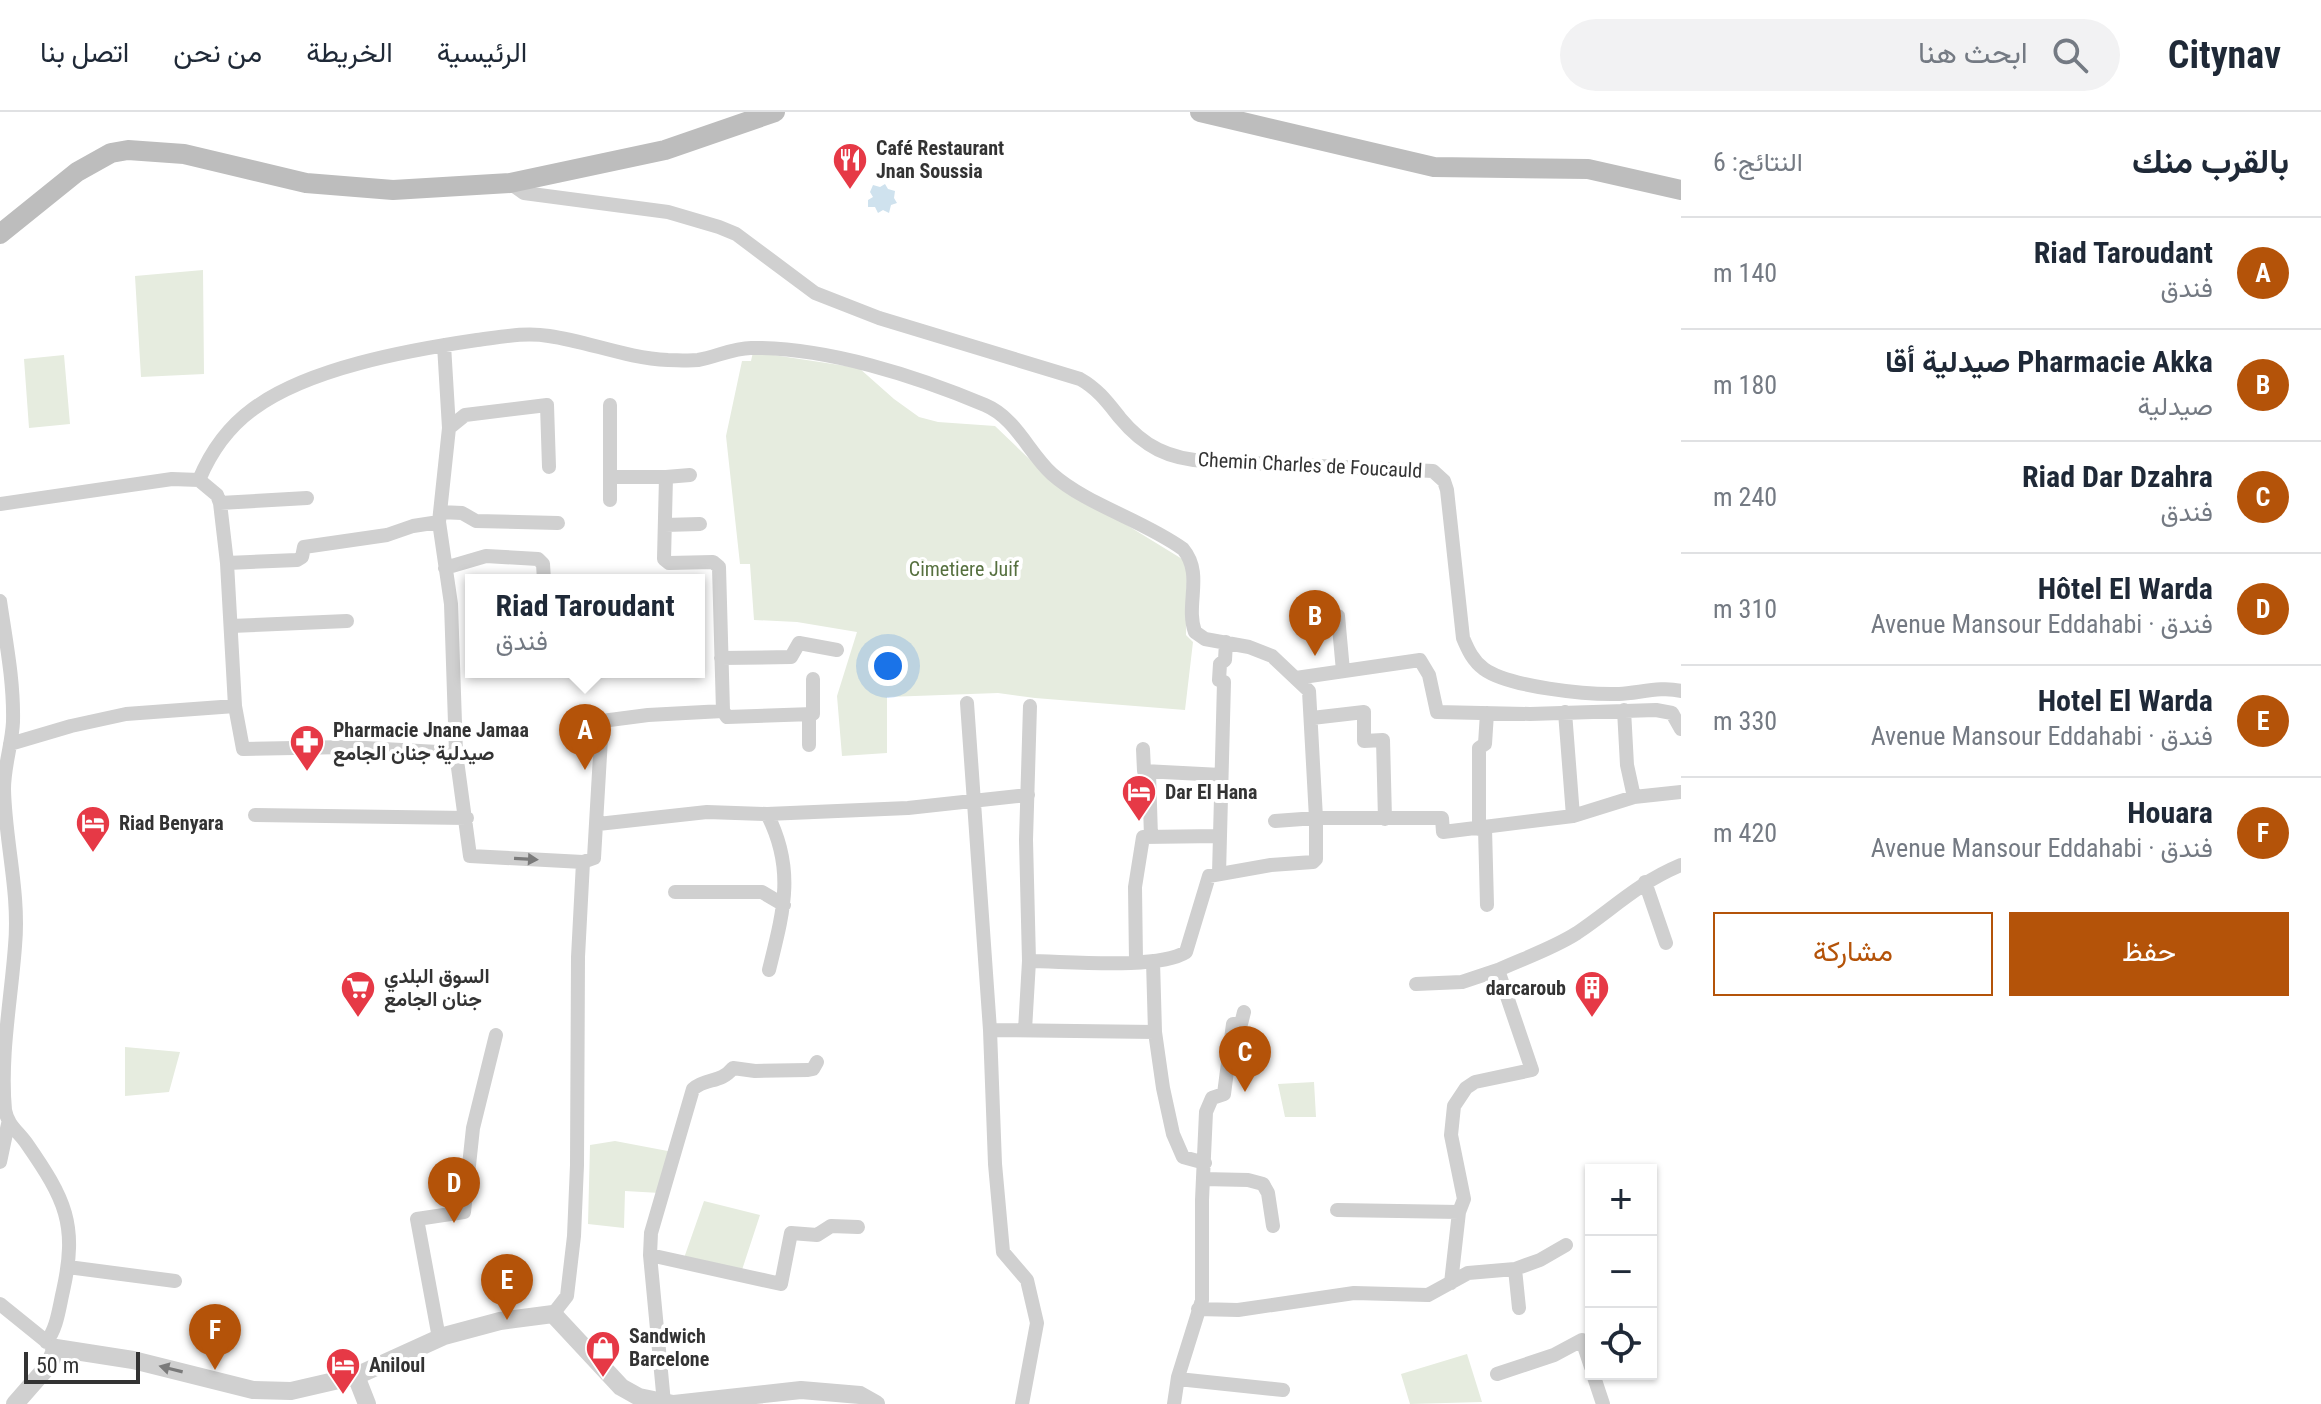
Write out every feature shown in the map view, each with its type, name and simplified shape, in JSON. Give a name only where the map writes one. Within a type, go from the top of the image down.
[{"type":"main road","points":[[0,234],[77,172],[111,153],[128,150],[184,154],[306,183],[393,190],[510,183],[665,150],[775,112]]},
{"type":"main road","points":[[1200,112],[1434,167],[1588,169],[1681,190]]},
{"type":"street","name":"Chemin Charles de Foucauld","points":[[510,183],[524,193],[668,212],[736,234],[815,293],[879,318],[1080,379],[1100,393],[1140,440],[1174,457],[1433,471],[1444,481],[1447,490],[1463,638],[1469,652],[1482,668],[1509,679],[1570,691],[1611,694],[1671,689],[1681,691]]},
{"type":"street","points":[[199,480],[210,455],[231,427],[255,407],[305,382],[382,358],[521,334],[549,336],[629,356],[668,360],[697,360],[745,348],[779,348],[875,368],[955,393],[997,410],[1052,474],[1064,483],[1183,549],[1194,571],[1192,621],[1195,632],[1205,639],[1272,656],[1309,691],[1312,718],[1316,818],[1316,859],[1313,862],[1271,865],[1209,876],[1186,952],[1177,957],[1153,961],[1029,961]]},
{"type":"street","points":[[444,345],[449,428],[439,517],[451,604],[456,753],[470,856],[591,861],[596,854],[602,721],[723,711]]},
{"type":"street","points":[[449,428],[465,415],[547,405],[549,467]]},
{"type":"street","points":[[610,405],[610,500]]},
{"type":"street","points":[[611,477],[690,475]]},
{"type":"street","points":[[666,477],[665,561],[713,562],[719,567],[723,711],[727,717],[813,714],[813,679]]},
{"type":"street","points":[[0,504],[167,480],[199,480],[217,495],[220,503],[227,563],[235,706],[243,749],[347,747],[456,753]]},
{"type":"street","points":[[220,503],[307,498]]},
{"type":"street","points":[[227,563],[297,560],[302,557],[304,547],[387,535],[439,517],[462,513],[476,521],[558,523]]},
{"type":"street","points":[[665,525],[700,524]]},
{"type":"street","points":[[445,568],[486,556],[538,559],[543,564],[544,574]]},
{"type":"street","points":[[0,601],[11,673],[6,725],[10,744],[2,787],[5,846],[16,910],[6,968],[3,1092],[8,1124],[1,1155]]},
{"type":"street","points":[[1338,616],[1343,671]]},
{"type":"street","points":[[231,626],[347,621]]},
{"type":"street","points":[[1219,874],[1224,682],[1219,680],[1226,642]]},
{"type":"street","points":[[721,658],[791,657],[799,643],[837,650]]},
{"type":"street","points":[[1296,678],[1420,660],[1429,675],[1437,712],[1624,710],[1672,713],[1681,729]]},
{"type":"street","points":[[967,703],[1003,1252],[1027,1280],[1037,1323],[1022,1404]]},
{"type":"street","points":[[10,744],[126,714],[235,706]]},
{"type":"street","points":[[1025,1030],[1029,961],[1026,840],[1030,706]]},
{"type":"street","points":[[1624,710],[1627,765],[1634,797]]},
{"type":"street","points":[[1312,718],[1364,712],[1364,741],[1383,740],[1385,819]]},
{"type":"street","points":[[1565,712],[1573,816]]},
{"type":"street","points":[[1487,713],[1485,744],[1479,748],[1487,905]]},
{"type":"street","points":[[809,714],[809,745]]},
{"type":"street","points":[[1143,749],[1144,771],[1149,773],[1221,775]]},
{"type":"street","points":[[1149,773],[1151,837]]},
{"type":"street","points":[[1275,821],[1442,818],[1443,832],[1573,816],[1634,797],[1681,792]]},
{"type":"street","points":[[598,824],[707,812],[767,814],[908,808],[1028,795]]},
{"type":"street","points":[[767,814],[780,839],[784,905],[769,970]]},
{"type":"street","points":[[255,815],[467,818]]},
{"type":"street","points":[[1136,961],[1135,887],[1143,837],[1219,836]]},
{"type":"street","points":[[0,1304],[51,1345],[133,1360],[264,1391],[313,1387],[356,1376],[439,1338],[500,1321],[553,1314],[567,1296],[574,1236],[578,957],[583,862]]},
{"type":"street","points":[[1416,984],[1462,982],[1539,953],[1577,933],[1645,882],[1681,865]]},
{"type":"street","points":[[1645,882],[1666,943]]},
{"type":"street","points":[[675,892],[762,892],[784,905]]},
{"type":"street","points":[[1153,961],[1155,1032],[1163,1088],[1177,1147],[1183,1157],[1205,1163]]},
{"type":"street","points":[[1451,1283],[1459,1212],[1464,1199],[1451,1135],[1454,1106],[1466,1088],[1475,1082],[1532,1070],[1498,970]]},
{"type":"street","points":[[1174,1404],[1203,1288],[1201,1249],[1207,1107],[1212,1098],[1224,1094],[1233,1024],[1241,1024],[1244,1012]]},
{"type":"street","points":[[990,1030],[1155,1032]]},
{"type":"street","points":[[439,1338],[417,1219],[464,1212],[473,1128],[496,1035]]},
{"type":"street","points":[[664,1403],[650,1255],[651,1233],[693,1089],[699,1084],[724,1078],[733,1068],[755,1071],[808,1070],[813,1069],[817,1062]]},
{"type":"street","points":[[8,1124],[22,1136],[42,1165],[66,1212],[71,1234],[68,1267],[49,1365],[17,1403]]},
{"type":"street","points":[[1203,1179],[1248,1180],[1263,1184],[1268,1193],[1273,1226]]},
{"type":"street","points":[[1337,1210],[1459,1212]]},
{"type":"street","points":[[650,1255],[781,1284],[791,1233],[817,1235],[831,1226],[858,1227]]},
{"type":"street","points":[[1198,1309],[1238,1310],[1363,1292],[1422,1295],[1433,1293],[1468,1273],[1515,1269],[1540,1260],[1566,1245]]},
{"type":"street","points":[[68,1267],[175,1281]]},
{"type":"street","points":[[1515,1269],[1519,1308]]},
{"type":"street","points":[[553,1314],[621,1387],[639,1397],[674,1404],[801,1390],[860,1395],[876,1404]]},
{"type":"street","points":[[1497,1374],[1554,1355],[1582,1340],[1585,1349]]},
{"type":"street","points":[[356,1376],[367,1404]]},
{"type":"street","points":[[1178,1379],[1283,1390]]},
{"type":"street","points":[[1595,1380],[1603,1404]]},
{"type":"green space","points":[[203,270],[204,374],[141,377],[135,276]]},
{"type":"green space","name":"Cimetiere Juif","points":[[753,352],[859,368],[919,417],[938,422],[995,426],[1047,476],[1187,562],[1186,635],[1193,642],[1185,710],[998,693],[887,697],[887,753],[842,756],[837,696],[857,632],[797,622],[754,620],[750,564],[740,564],[726,436],[742,361],[751,361]]},
{"type":"green space","points":[[64,355],[70,424],[29,428],[24,359]]},
{"type":"green space","points":[[125,1047],[180,1052],[169,1092],[125,1096]]},
{"type":"green space","points":[[1314,1082],[1316,1117],[1285,1117],[1278,1084]]},
{"type":"green space","points":[[615,1141],[673,1152],[660,1193],[625,1191],[624,1228],[588,1224],[590,1145]]},
{"type":"green space","points":[[704,1201],[760,1215],[741,1273],[684,1258]]},
{"type":"green space","points":[[1467,1354],[1482,1402],[1410,1404],[1401,1374]]},
{"type":"water","points":[[885,184],[895,191],[897,203],[891,205],[889,213],[883,210],[878,213],[875,207],[868,207],[868,200],[873,197],[870,192],[873,185],[880,187]]},
{"type":"place","name":"Café Restaurant Jnan Soussia","points":[[850,191]]},
{"type":"place","name":"Pharmacie Akka صيدلية أقا","points":[[1315,656]]},
{"type":"place","name":"Riad Taroudant","points":[[585,770]]},
{"type":"place","name":"Pharmacie Jnane Jamaa صيدلية جنان الجامع","points":[[307,773]]},
{"type":"place","name":"Dar El Hana","points":[[1139,823]]},
{"type":"place","name":"Riad Benyara","points":[[93,854]]},
{"type":"place","name":"السوق البلدي جنان الجامع","points":[[358,1019]]},
{"type":"place","name":"darcaroub","points":[[1592,1019]]},
{"type":"place","name":"Riad Dar Dzahra","points":[[1245,1092]]},
{"type":"place","name":"Hôtel El Warda","points":[[454,1223]]},
{"type":"place","name":"Hotel El Warda","points":[[507,1320]]},
{"type":"place","name":"Houara","points":[[215,1370]]},
{"type":"place","name":"Sandwich Barcelone","points":[[603,1379]]},
{"type":"place","name":"Aniloul","points":[[343,1396]]}]
